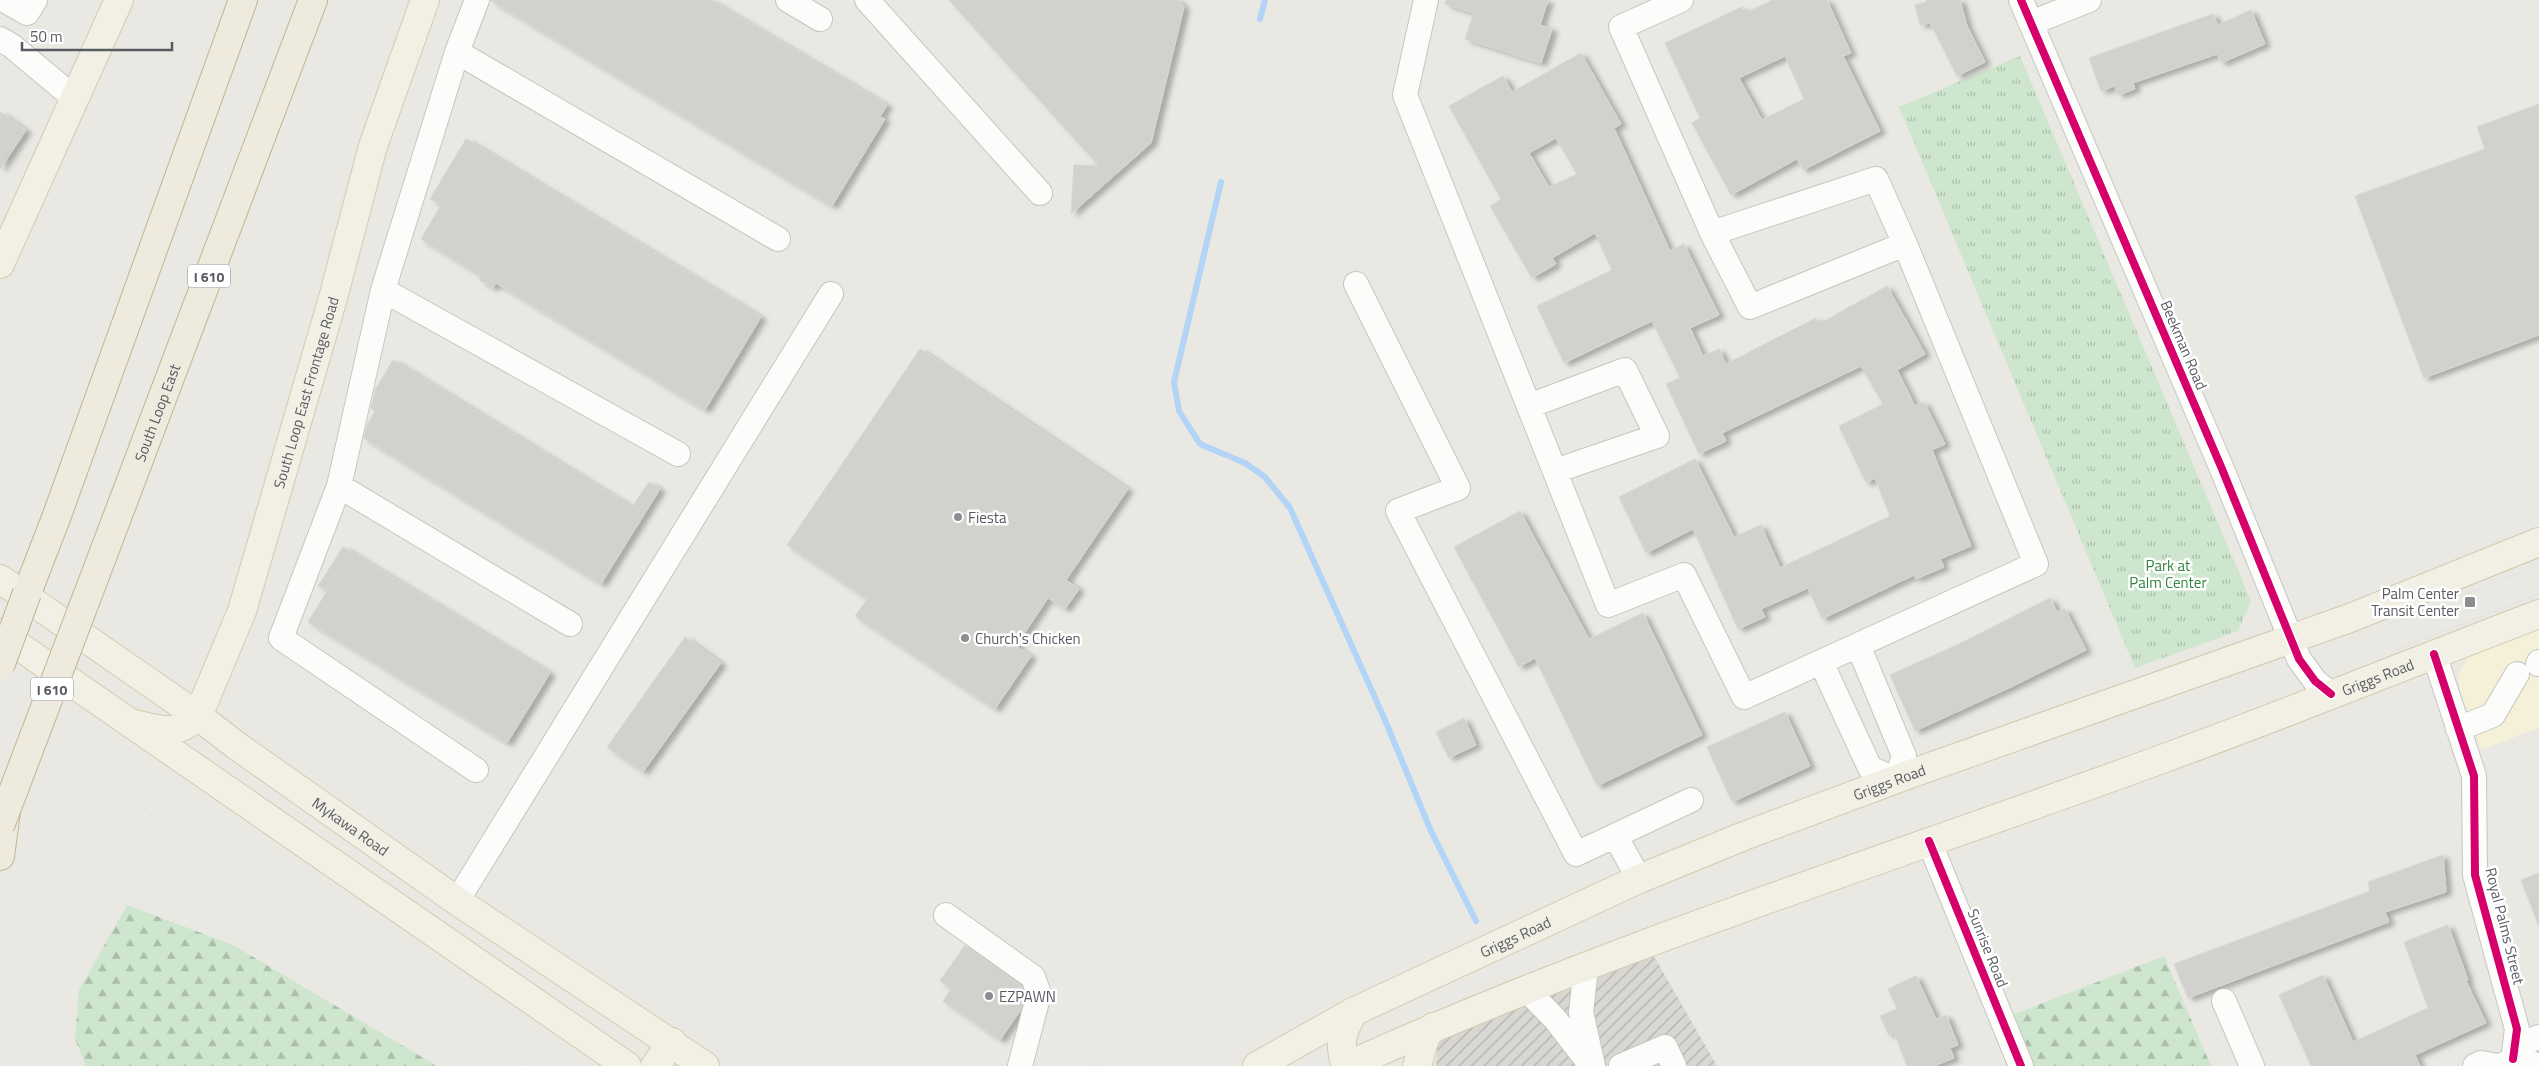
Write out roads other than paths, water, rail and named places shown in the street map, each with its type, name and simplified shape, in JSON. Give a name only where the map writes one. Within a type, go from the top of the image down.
[{"type":"highway","points":[[0,666],[56,518],[243,0]]},
{"type":"highway","name":"South Loop East","points":[[0,856],[3,819],[313,0]]},
{"type":"highway","points":[[0,639],[27,593]]},
{"type":"main road","points":[[0,264],[73,97],[119,0]]},
{"type":"main road","name":"South Loop East Frontage Road","points":[[198,716],[242,612],[331,308],[373,146],[425,0]]},
{"type":"main road","name":"Griggs Road","points":[[1258,1066],[1352,1012],[1639,879],[1744,836],[2291,640],[2425,589],[2539,542]]},
{"type":"main road","name":"Mykawa Road","points":[[0,579],[198,716],[236,746],[457,901],[672,1042],[705,1066]]},
{"type":"main road","name":"Griggs Road","points":[[1346,1066],[1433,1027],[1586,968],[1928,841],[2163,759],[2539,615]]},
{"type":"main road","points":[[0,633],[627,1066]]},
{"type":"main road","points":[[134,724],[164,731],[185,728],[198,716]]},
{"type":"main road","points":[[551,1015],[576,979]]},
{"type":"main road","points":[[1346,1066],[1340,1049],[1344,1029],[1352,1012]]},
{"type":"main road","points":[[1417,1066],[1425,1038],[1433,1027]]},
{"type":"main road","points":[[655,1066],[672,1042]]},
{"type":"street","points":[[4,0],[27,13],[35,0]]},
{"type":"street","points":[[476,770],[281,638],[339,486],[383,290],[457,52],[478,0]]},
{"type":"street","points":[[788,0],[820,19]]},
{"type":"street","points":[[867,0],[1040,193]]},
{"type":"street","points":[[1426,0],[1405,95],[1608,605],[1684,575],[1744,697],[2036,564],[1905,244],[1876,179],[1712,234]]},
{"type":"street","points":[[1681,0],[1621,26],[1712,234],[1750,307],[1905,244]]},
{"type":"street","name":"Beekman Road","points":[[2021,0],[2222,469],[2299,659],[2315,681],[2331,694]]},
{"type":"street","points":[[2031,23],[2089,0]]},
{"type":"street","points":[[0,39],[12,46],[73,97]]},
{"type":"street","points":[[457,52],[778,240]]},
{"type":"street","points":[[1356,284],[1458,488],[1398,511],[1576,854],[1691,800]]},
{"type":"street","points":[[383,290],[678,454]]},
{"type":"street","points":[[457,901],[831,294]]},
{"type":"street","points":[[1529,406],[1625,370],[1657,436],[1555,471]]},
{"type":"street","points":[[339,486],[570,624]]},
{"type":"street","points":[[1821,662],[1870,768],[1896,780],[1904,756],[1858,645]]},
{"type":"street","name":"Royal Palms Street","points":[[2434,654],[2474,776],[2475,875],[2517,1029],[2506,1059]]},
{"type":"street","points":[[2458,729],[2493,716],[2517,674]]},
{"type":"street","points":[[1845,715],[1880,700]]},
{"type":"street","points":[[1616,836],[1639,879]]},
{"type":"street","name":"Sunrise Road","points":[[1928,841],[2021,1066]]},
{"type":"street","points":[[946,915],[1034,977],[1039,994],[1036,1013],[1020,1066]]},
{"type":"street","points":[[1586,968],[1581,1012],[1592,1066]]},
{"type":"street","points":[[1528,990],[1555,1019],[1592,1066]]},
{"type":"street","points":[[2224,1000],[2252,1066]]},
{"type":"street","points":[[2506,1059],[2539,1036]]},
{"type":"street","points":[[1622,1066],[1665,1047],[1674,1066]]},
{"type":"street","points":[[2475,1066],[2481,1063],[2506,1059],[2528,1060],[2537,1066]]},
{"type":"waterway","points":[[1260,19],[1265,0]]},
{"type":"waterway","points":[[1221,182],[1174,382],[1179,411],[1200,444],[1245,463],[1265,477],[1290,508],[1385,720],[1431,831],[1476,921]]},
{"type":"tram line","points":[[2389,624],[2539,565]]},
{"type":"tram line","points":[[2399,649],[2539,594]]},
{"type":"railway","points":[[1192,0],[1208,22],[1236,76],[1248,106],[1266,168],[1273,225],[1267,297]]},
{"type":"railway","points":[[1091,1066],[1237,425],[1263,335],[1342,0]]},
{"type":"railway","points":[[0,711],[524,1066]]},
{"type":"railway","points":[[1103,1066],[1115,989]]},
{"type":"place","name":"Fiesta","points":[[958,517]]},
{"type":"place","name":"Palm Center Transit Center","points":[[2470,602]]},
{"type":"place","name":"Church's Chicken","points":[[965,638]]},
{"type":"place","name":"EZPAWN","points":[[989,996]]},
{"type":"park label","name":"Park at Palm Center","points":[[2168,574]]}]
